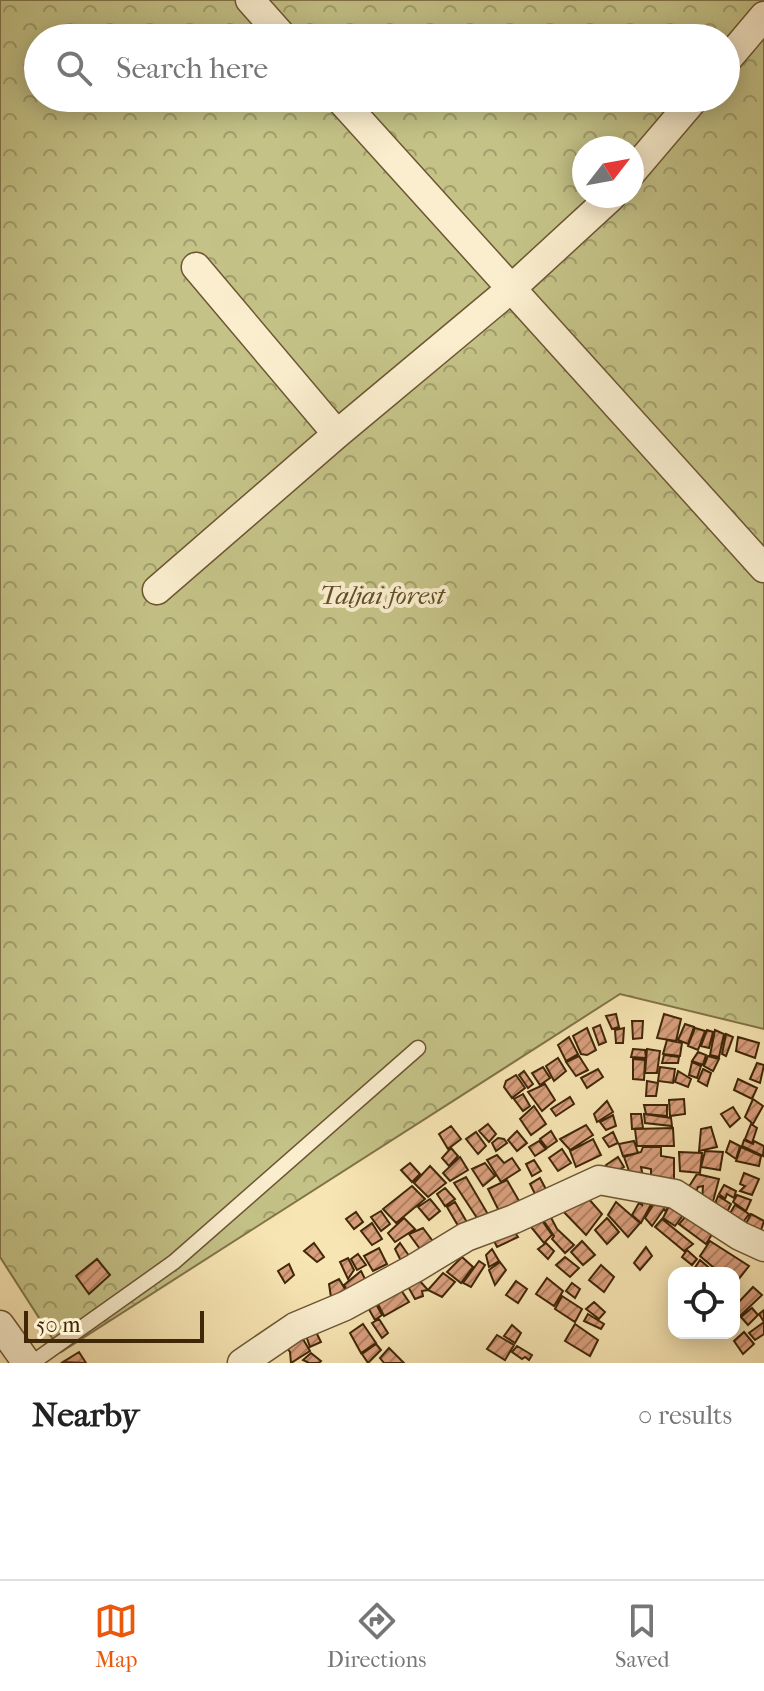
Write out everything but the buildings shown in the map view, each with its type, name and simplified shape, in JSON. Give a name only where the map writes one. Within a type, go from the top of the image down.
[{"type":"street","points":[[250,0],[271,24]]},
{"type":"street","points":[[740,44],[764,16]]},
{"type":"street","points":[[352,112],[764,568]]},
{"type":"street","points":[[644,158],[683,112]]},
{"type":"street","points":[[157,590],[512,288],[599,208]]},
{"type":"street","points":[[196,267],[337,434]]},
{"type":"street","points":[[242,1363],[295,1327],[359,1298],[466,1237],[599,1180],[675,1194],[740,1236],[764,1247]]},
{"type":"street","points":[[0,1325],[30,1363]]},
{"type":"lane","points":[[30,1363],[174,1262],[418,1048]]},
{"type":"green space","name":"Taljai forest","points":[[0,0],[764,0],[764,1029],[620,994],[61,1352],[0,1257]]}]
